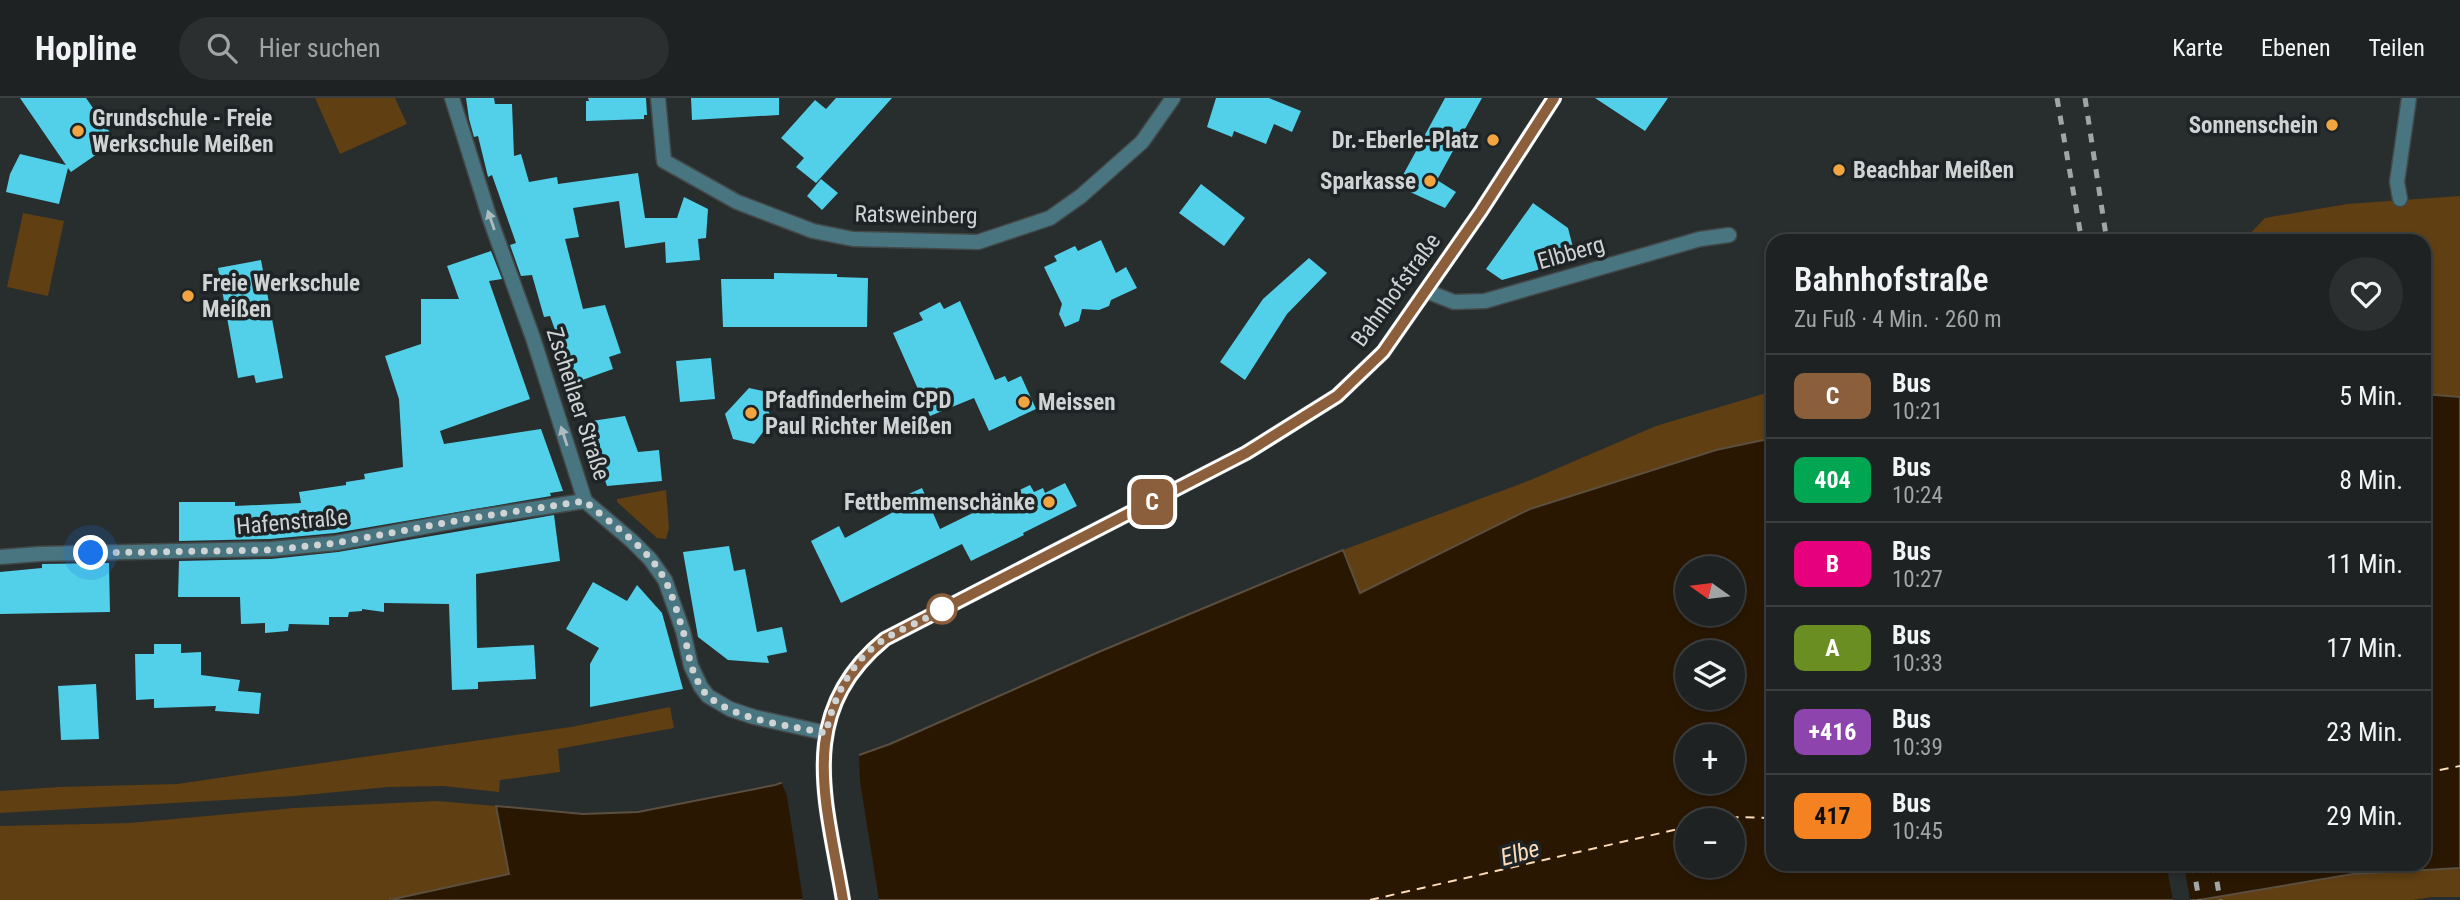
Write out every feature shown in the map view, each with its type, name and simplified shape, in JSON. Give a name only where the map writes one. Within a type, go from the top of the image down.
[{"type":"main road","name":"Bahnhofstraße","points":[[843,900],[825,788],[826,733],[831,708],[842,685],[865,656],[885,639],[1246,453],[1337,396],[1383,352],[1554,98]]},
{"type":"street","name":"Zscheilaer Straße","points":[[452,98],[585,501],[632,541],[650,559],[665,580],[683,631],[691,666],[708,696],[730,709],[754,717],[826,733]]},
{"type":"street","name":"Ratsweinberg","points":[[658,98],[664,161],[737,202],[813,231],[853,239],[978,242],[1050,218],[1081,197],[1142,142],[1173,98]]},
{"type":"street","points":[[2400,199],[2397,182],[2409,98]]},
{"type":"street","name":"Elbberg","points":[[1426,291],[1454,302],[1485,301],[1700,239],[1729,235]]},
{"type":"street","name":"Hafenstraße","points":[[0,557],[271,550],[336,543],[585,501]]},
{"type":"shaded area","points":[[315,98],[395,98],[407,124],[340,154]]},
{"type":"shaded area","points":[[2460,196],[2460,397],[2431,395],[2431,234],[2250,234],[2265,218],[2347,204]]},
{"type":"shaded area","points":[[23,213],[64,221],[48,296],[7,287]]},
{"type":"shaded area","points":[[1766,393],[1766,439],[1716,450],[1530,509],[1359,593],[1343,550],[1528,481],[1656,426]]},
{"type":"shaded area","points":[[666,490],[669,528],[666,539],[657,538],[617,502],[617,499]]},
{"type":"shaded area","points":[[670,707],[674,728],[558,749],[560,772],[500,780],[499,792],[443,786],[388,787],[295,796],[0,813],[0,791],[177,784],[571,727]]},
{"type":"shaded area","points":[[437,801],[496,806],[510,874],[389,900],[0,900],[0,826],[130,823],[294,808]]},
{"type":"shaded area","points":[[2460,868],[2460,897],[2413,900],[2199,900],[2353,874]]},
{"type":"water","points":[[2431,395],[2460,397],[2460,868],[2431,870]]},
{"type":"water","name":"Elbe","points":[[1766,439],[1766,871],[2406,871],[2353,874],[2199,900],[389,900],[509,874],[496,806],[583,814],[638,812],[775,785],[890,744],[1101,651],[1343,550],[1360,593],[1530,509],[1716,450]]},
{"type":"pier","points":[[859,751],[860,781],[879,900],[803,900],[787,796],[780,779]]},
{"type":"pier","points":[[2167,871],[2185,871],[2190,900],[2173,900]]},
{"type":"building","name":"Grundschule - Freie Werkschule Meißen","points":[[20,98],[86,98],[116,141],[71,172],[68,168],[59,204],[6,192],[10,174],[20,154],[66,165]]},
{"type":"building","points":[[466,98],[494,98],[495,104],[512,104],[514,156],[521,154],[529,182],[557,177],[558,184],[638,173],[645,218],[677,218],[684,197],[708,209],[706,238],[698,239],[700,260],[666,263],[665,242],[625,248],[619,201],[573,208],[579,237],[565,239],[583,309],[605,305],[621,353],[609,357],[613,369],[574,383],[550,316],[544,317],[532,275],[521,276],[510,245],[516,243],[492,175],[488,177],[478,136],[474,137]]},
{"type":"building","points":[[588,98],[646,98],[647,115],[644,115],[644,119],[586,121]]},
{"type":"building","points":[[691,98],[779,98],[779,115],[692,120]]},
{"type":"building","points":[[836,98],[892,98],[816,183],[796,167],[804,158],[781,138],[815,100],[826,109]]},
{"type":"building","points":[[1216,98],[1269,98],[1301,111],[1292,132],[1274,124],[1266,144],[1234,131],[1232,137],[1207,127]]},
{"type":"building","points":[[1445,98],[1482,98],[1437,180],[1456,192],[1445,208],[1397,186]]},
{"type":"building","points":[[1595,98],[1668,98],[1645,131]]},
{"type":"building","points":[[821,179],[838,193],[822,210],[807,196]]},
{"type":"building","points":[[1201,184],[1245,218],[1224,246],[1179,213]]},
{"type":"building","points":[[1533,203],[1568,228],[1576,259],[1502,280],[1486,269]]},
{"type":"building","points":[[1101,240],[1116,273],[1126,267],[1137,288],[1111,300],[1109,306],[1099,310],[1082,309],[1079,321],[1065,327],[1059,314],[1062,304],[1044,267],[1057,261],[1054,256],[1075,246],[1078,251]]},
{"type":"building","points":[[491,251],[502,279],[489,281],[530,399],[440,431],[444,444],[541,429],[563,491],[550,493],[551,496],[335,533],[270,539],[179,541],[179,502],[235,502],[235,506],[301,503],[299,492],[346,485],[346,482],[365,479],[364,474],[403,467],[399,399],[385,356],[421,344],[421,299],[459,299],[447,266]]},
{"type":"building","points":[[1309,258],[1327,273],[1287,314],[1245,380],[1220,362],[1263,299]]},
{"type":"building","name":"Freie Werkschule Meißen","points":[[261,260],[283,378],[256,383],[254,375],[238,378],[218,268]]},
{"type":"building","points":[[774,273],[837,274],[837,277],[868,278],[867,327],[723,327],[721,279],[774,279]]},
{"type":"building","points":[[960,301],[995,380],[1005,376],[1008,382],[1021,376],[1036,409],[989,431],[974,398],[930,416],[893,333],[923,320],[919,313],[940,302],[944,309]]},
{"type":"building","points":[[711,358],[715,399],[680,402],[676,361]]},
{"type":"building","name":"Pfadfinderheim CPD Paul Richter Meißen","points":[[749,388],[786,396],[767,407],[772,420],[754,444],[733,439],[725,414]]},
{"type":"building","points":[[625,416],[638,452],[659,450],[662,481],[607,486],[585,422]]},
{"type":"building","points":[[1065,483],[1077,506],[1023,533],[1024,535],[971,561],[962,544],[841,603],[811,541],[839,526],[845,538],[899,509],[895,500],[922,488],[940,529],[1030,485],[1034,492],[1043,488],[1045,493]]},
{"type":"building","points":[[554,515],[560,561],[476,574],[477,648],[534,645],[536,679],[478,682],[478,689],[452,690],[449,604],[384,603],[384,612],[362,609],[349,612],[348,617],[329,617],[329,625],[289,624],[288,631],[265,633],[265,623],[241,624],[240,597],[178,597],[179,561],[271,559],[338,552]]},
{"type":"building","points":[[729,546],[734,571],[745,569],[757,632],[782,627],[787,652],[767,656],[769,663],[728,660],[698,637],[683,552]]},
{"type":"building","points":[[109,563],[110,612],[0,614],[0,572],[42,568],[42,564]]},
{"type":"building","points":[[593,582],[627,601],[637,585],[662,613],[683,689],[590,707],[590,664],[599,648],[566,629]]},
{"type":"building","points":[[154,644],[181,644],[181,653],[201,652],[201,675],[240,680],[238,691],[261,693],[259,714],[215,711],[216,706],[154,708],[154,699],[136,700],[135,654],[154,654]]},
{"type":"building","points":[[96,684],[99,739],[61,740],[58,686]]},
{"type":"ferry route","points":[[2431,772],[2460,766]]},
{"type":"ferry route","points":[[1745,817],[1766,818]]},
{"type":"ferry route","points":[[1370,900],[1675,830]]},
{"type":"railway","points":[[2057,98],[2081,234]]},
{"type":"railway","points":[[2085,98],[2106,234]]},
{"type":"railway","points":[[2194,871],[2199,900]]},
{"type":"railway","points":[[2215,871],[2220,900]]},
{"type":"bus line","name":"C","points":[[843,900],[825,788],[824,756],[831,708],[853,669],[885,639],[1246,453],[1337,396],[1383,352],[1481,211],[1554,98]]},
{"type":"place","name":"Sonnenschein","points":[[2332,125]]},
{"type":"place","name":"Grundschule - Freie Werkschule Meißen","points":[[78,131]]},
{"type":"place","name":"Dr.-Eberle-Platz","points":[[1493,140]]},
{"type":"place","name":"Beachbar Meißen","points":[[1839,170]]},
{"type":"place","name":"Sparkasse","points":[[1430,181]]},
{"type":"place","name":"Freie Werkschule Meißen","points":[[188,296]]},
{"type":"place","name":"Meissen","points":[[1024,402]]},
{"type":"place","name":"Pfadfinderheim CPD Paul Richter Meißen","points":[[751,413]]},
{"type":"place","name":"Fettbemmenschänke","points":[[1049,502]]},
{"type":"route","points":[[91,553],[271,550],[336,543],[585,501],[632,541],[650,559],[665,580],[683,631],[691,666],[708,696],[730,709],[754,717],[826,733],[831,708],[842,685],[865,656],[885,639],[942,609]]}]
